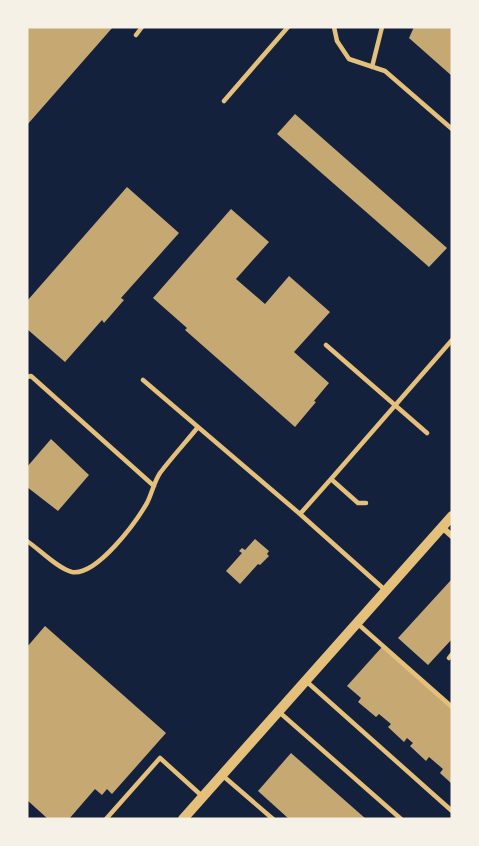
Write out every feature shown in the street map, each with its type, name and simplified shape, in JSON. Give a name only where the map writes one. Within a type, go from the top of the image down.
[{"type":"street","points":[[183,819],[452,516]]},
{"type":"street","points":[[442,527],[452,536]]},
{"type":"lane","points":[[136,34],[142,27]]},
{"type":"lane","points":[[224,101],[288,27]]},
{"type":"lane","points":[[334,27],[337,41],[349,59],[385,71],[452,129]]},
{"type":"lane","points":[[372,67],[382,27]]},
{"type":"lane","points":[[300,514],[452,340]]},
{"type":"lane","points":[[326,345],[427,434]]},
{"type":"lane","points":[[27,377],[31,376],[154,486]]},
{"type":"lane","points":[[143,380],[386,590]]},
{"type":"lane","points":[[27,541],[64,569],[83,572],[105,557],[139,516],[160,473],[198,427]]},
{"type":"lane","points":[[331,479],[358,503],[366,503]]},
{"type":"lane","points":[[356,622],[452,707]]},
{"type":"lane","points":[[305,681],[452,811]]},
{"type":"lane","points":[[278,711],[401,819]]},
{"type":"lane","points":[[106,819],[160,758],[203,796]]},
{"type":"lane","points":[[222,775],[273,819]]},
{"type":"building","points":[[27,27],[113,27],[27,125]]},
{"type":"building","points":[[414,27],[452,27],[452,76],[409,38]]},
{"type":"building","points":[[295,114],[447,248],[429,267],[277,134]]},
{"type":"building","points":[[127,187],[179,233],[121,298],[124,300],[104,323],[102,320],[65,362],[27,329],[27,301]]},
{"type":"building","points":[[231,209],[269,242],[236,279],[265,304],[289,276],[330,312],[294,352],[329,383],[295,427],[185,330],[187,328],[153,298]]},
{"type":"building","points":[[51,439],[89,475],[58,511],[27,487],[27,467]]},
{"type":"building","points":[[255,539],[269,551],[267,554],[269,556],[260,565],[258,564],[240,584],[226,571],[242,553],[239,551],[242,548],[245,550]]},
{"type":"building","points":[[451,580],[452,639],[428,665],[398,638]]},
{"type":"building","points":[[45,626],[166,733],[112,794],[107,789],[102,795],[95,789],[69,819],[48,819],[27,800],[27,647]]},
{"type":"building","points":[[382,647],[452,709],[452,784],[440,773],[443,769],[429,757],[426,761],[410,746],[413,743],[407,738],[404,742],[388,727],[391,724],[379,714],[376,717],[358,702],[361,698],[347,686]]},
{"type":"building","points":[[291,753],[366,819],[289,819],[258,791]]}]
